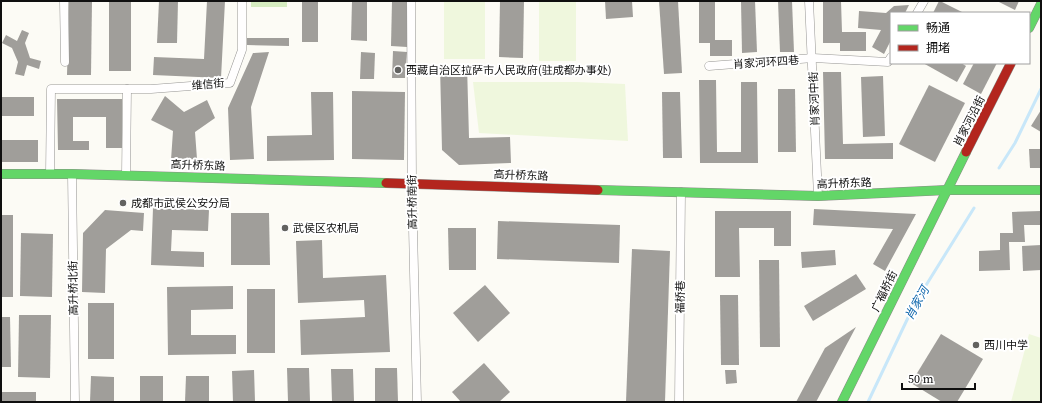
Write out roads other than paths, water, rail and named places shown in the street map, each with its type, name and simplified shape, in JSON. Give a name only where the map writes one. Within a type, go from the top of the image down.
[{"type":"street","points":[[64,1],[65,62]]},
{"type":"street","name":"维信街","points":[[50,174],[51,89],[151,89],[230,83],[242,50],[242,1]]},
{"type":"street","name":"高升桥南街","points":[[411,1],[412,184],[417,402]]},
{"type":"street","name":"肖家河中街","points":[[809,1],[813,58],[818,196]]},
{"type":"street","points":[[918,12],[924,1]]},
{"type":"street","points":[[1030,26],[1041,4]]},
{"type":"street","name":"肖家河环四巷","points":[[709,66],[813,58],[888,62],[890,59]]},
{"type":"street","name":"肖家河沿街","points":[[947,190],[1010,64]]},
{"type":"street","points":[[126,175],[127,89]]},
{"type":"street","name":"高升桥东路","points":[[1,174],[126,175],[818,196],[947,190],[1041,190]]},
{"type":"street","name":"高升桥北街","points":[[72,174],[75,402]]},
{"type":"street","name":"广福桥街","points":[[842,402],[947,190]]},
{"type":"street","name":"福桥巷","points":[[679,402],[681,192]]},
{"type":"waterway","name":"肖家河","points":[[999,168],[1015,143],[1041,89]]},
{"type":"waterway","name":"肖家河","points":[[868,402],[915,303],[974,208]]},
{"type":"place","name":"西藏自治区拉萨市人民政府(驻成都办事处)","points":[[398,70]]},
{"type":"place","name":"成都市武侯公安分局","points":[[123,203]]},
{"type":"place","name":"武侯区农机局","points":[[285,228]]},
{"type":"place","name":"西川中学","points":[[976,345]]}]
